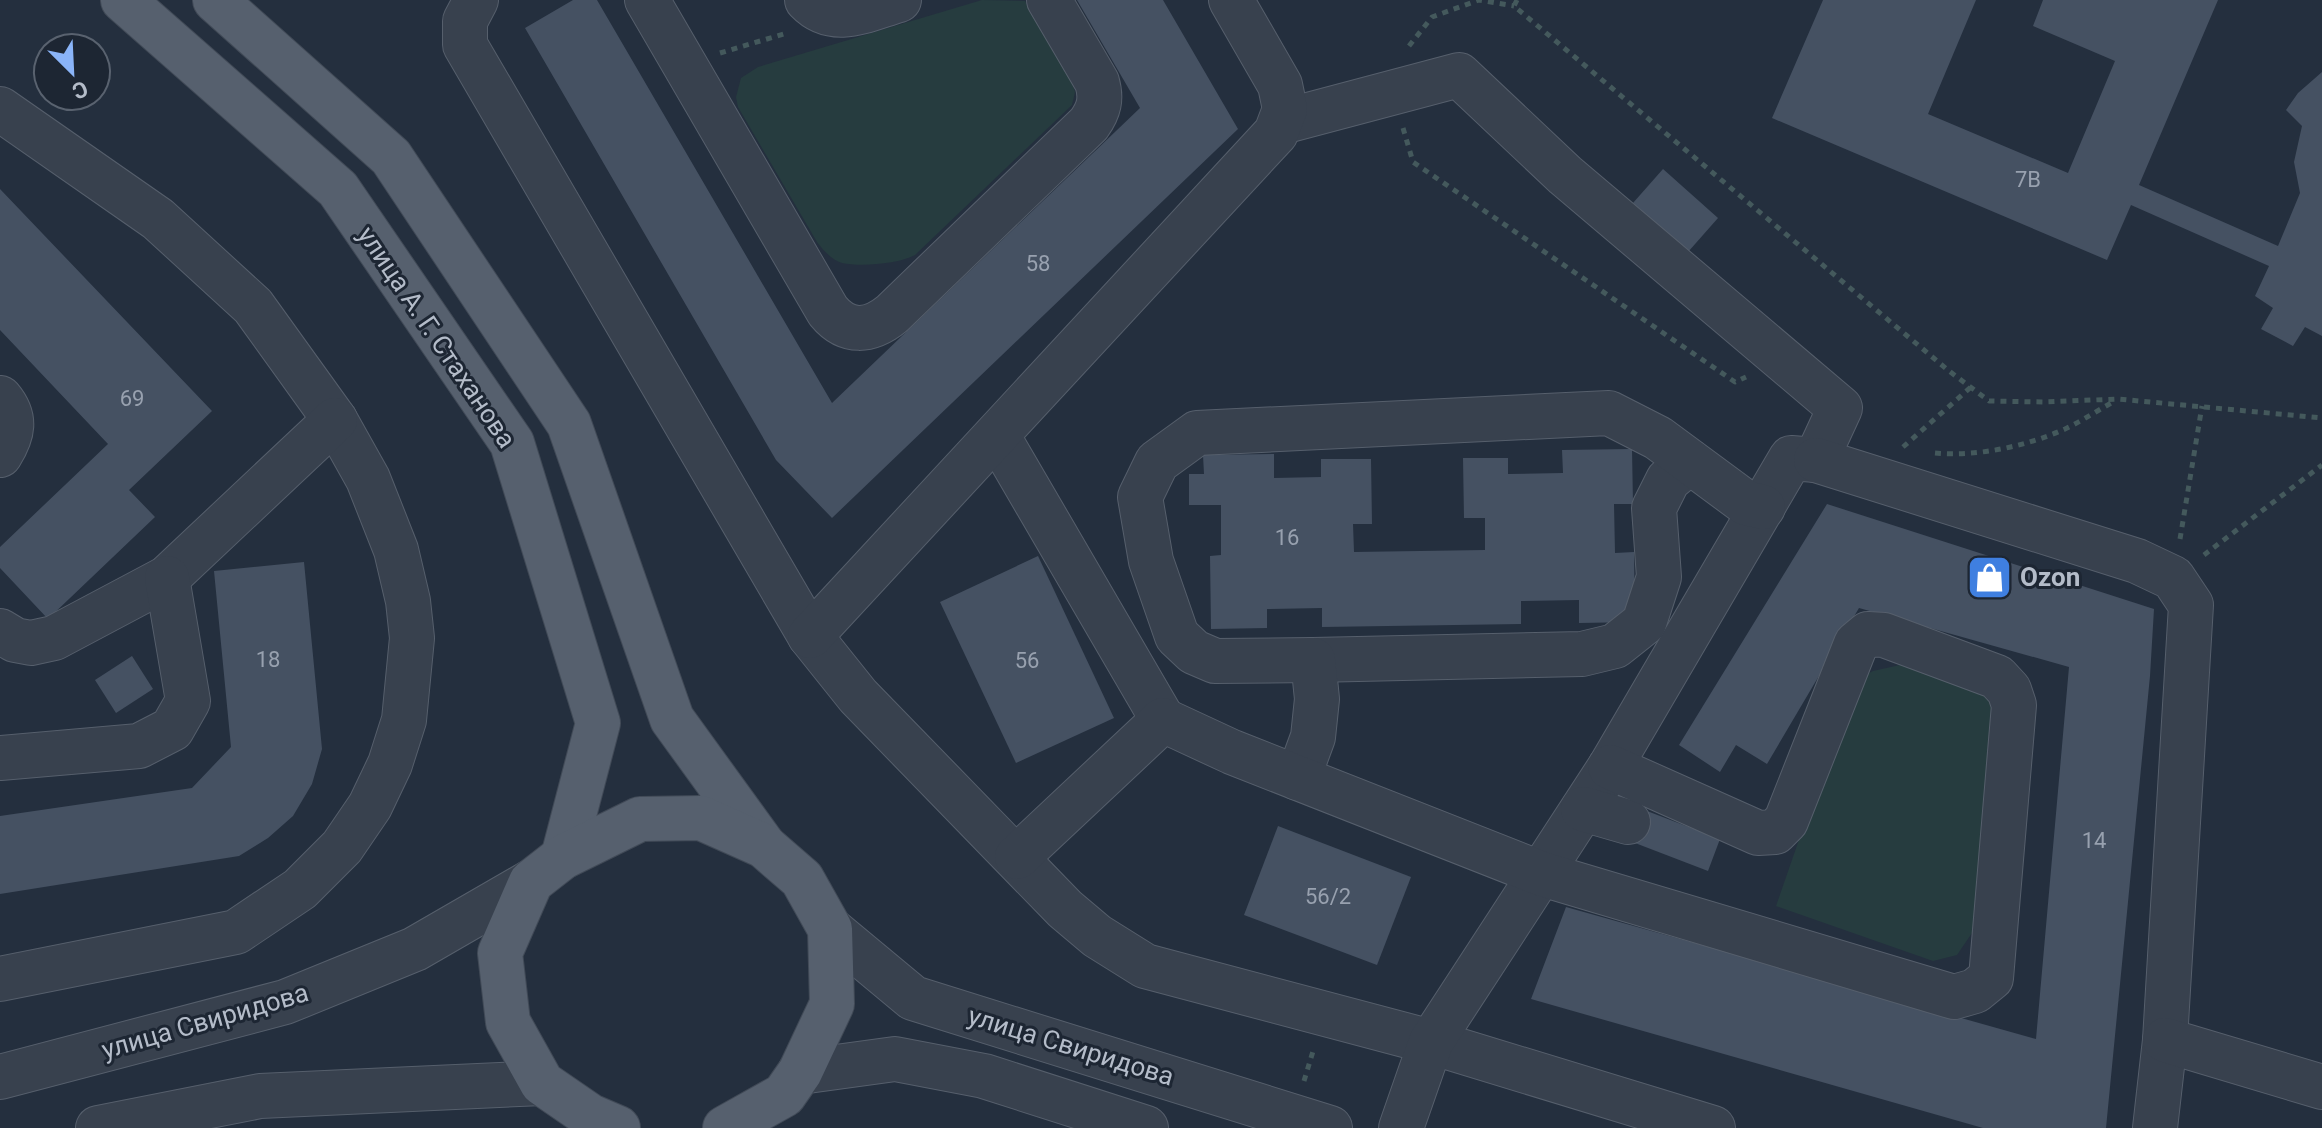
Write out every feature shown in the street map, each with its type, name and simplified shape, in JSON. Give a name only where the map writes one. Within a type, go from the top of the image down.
[{"type":"main road","name":"улица А. Г. Стаханова","points":[[123,0],[338,189],[512,443],[598,723],[547,870],[500,953],[508,1022],[542,1083]]},
{"type":"main road","points":[[215,0],[391,157],[569,424],[672,719],[764,846],[802,879],[830,929],[832,1004],[789,1098],[725,1128]]},
{"type":"main road","points":[[547,870],[640,819],[701,818],[764,846]]},
{"type":"main road","points":[[542,1083],[555,1094],[615,1128]]},
{"type":"street","points":[[433,0],[470,16],[465,45],[810,636],[858,696],[1065,909],[1097,936],[1145,966],[1431,1042],[1713,1128]]},
{"type":"street","points":[[647,0],[828,311],[842,324],[864,329],[892,314],[1096,114],[1100,93],[1097,82],[1049,0]]},
{"type":"street","points":[[827,8],[899,0]]},
{"type":"street","points":[[810,636],[1265,146],[1282,122],[1285,109],[1280,85],[1231,0]]},
{"type":"street","points":[[1282,122],[1459,75],[1565,175],[1840,408],[1816,460]]},
{"type":"street","points":[[0,109],[158,219],[253,306],[335,420],[368,479],[396,550],[408,601],[412,638],[404,720],[390,764],[370,806],[342,847],[300,889],[236,932],[0,979]]},
{"type":"street","points":[[0,398],[7,407],[12,423],[11,436],[0,455]]},
{"type":"street","points":[[1690,462],[1668,480],[1654,508],[1659,577],[1644,623],[1615,646],[1582,654],[1215,661],[1194,652],[1177,636],[1151,561],[1140,497],[1157,462],[1197,433],[1609,413],[1658,438],[1746,503],[1763,507]]},
{"type":"street","points":[[0,631],[15,640],[31,643],[54,638],[167,578],[335,420]]},
{"type":"street","points":[[997,435],[1163,720],[1232,752],[1542,874],[1954,997],[1975,991],[1991,978],[2014,705],[2009,690],[1997,677],[1884,635],[1868,634],[1856,644],[1786,821],[1775,832],[1758,833],[1610,767]]},
{"type":"street","points":[[1401,1128],[1431,1042],[1610,767],[1791,458],[1816,460],[2137,561],[2173,578],[2191,605],[2165,1040],[2155,1128]]},
{"type":"street","points":[[0,758],[139,746],[172,729],[188,701],[167,578]]},
{"type":"street","points":[[1298,778],[1313,737],[1317,699],[1313,660]]},
{"type":"street","points":[[1017,857],[1163,720]]},
{"type":"street","points":[[1583,809],[1628,822]]},
{"type":"street","name":"улица Свиридова","points":[[0,1077],[285,1002],[415,949],[547,870]]},
{"type":"street","name":"улица Свиридова","points":[[830,929],[913,998],[1312,1122]]},
{"type":"street","points":[[2165,1040],[2322,1087]]},
{"type":"street","name":"улица Свиридова","points":[[789,1098],[895,1059],[984,1076],[1146,1128]]},
{"type":"street","points":[[98,1128],[260,1096],[542,1083]]},
{"type":"path","points":[[1517,0],[1514,6],[1949,371],[1989,401],[2118,399],[2322,418]]},
{"type":"path","points":[[684,63],[827,8]]},
{"type":"path","points":[[1916,451],[1900,450],[1971,387]]},
{"type":"path","points":[[1932,453],[2008,447],[2065,429],[2118,399]]},
{"type":"path","points":[[2173,578],[2202,406]]},
{"type":"path","points":[[2173,578],[2322,465]]},
{"type":"path","points":[[1312,1122],[1324,1014]]},
{"type":"green space","points":[[982,0],[1025,1],[1072,83],[1075,92],[1072,105],[915,255],[899,261],[869,265],[835,260],[817,242],[738,107],[736,97],[741,78],[758,67]]},
{"type":"green space","points":[[1909,663],[1984,682],[2000,707],[1972,933],[1957,955],[1933,961],[1776,906],[1854,681],[1873,671]]},
{"type":"building","points":[[573,0],[597,0],[832,403],[1140,108],[1077,0],[1163,0],[1238,129],[832,518],[776,460],[525,28]]},
{"type":"building","points":[[1823,0],[1976,0],[1928,114],[2068,173],[2115,61],[2033,26],[2043,0],[2218,0],[2139,185],[2278,246],[2300,193],[2294,162],[2302,126],[2286,110],[2298,93],[2322,72],[2322,336],[2305,327],[2293,346],[2261,329],[2273,308],[2255,296],[2269,266],[2131,205],[2107,260],[1772,118]]},
{"type":"building","points":[[1663,169],[1718,218],[1688,252],[1633,203]]},
{"type":"building","points":[[0,189],[212,411],[129,490],[155,517],[48,619],[0,568],[0,547],[108,444],[0,330]]},
{"type":"building","points":[[1632,449],[1633,504],[1614,504],[1615,553],[1634,552],[1635,622],[1579,623],[1579,600],[1521,601],[1521,624],[1322,627],[1322,608],[1267,609],[1267,628],[1211,629],[1210,556],[1221,555],[1221,505],[1189,505],[1189,474],[1204,474],[1203,455],[1274,454],[1274,478],[1321,477],[1321,459],[1371,459],[1372,524],[1353,524],[1354,552],[1485,550],[1485,518],[1464,518],[1463,458],[1508,458],[1508,474],[1563,473],[1562,450]]},
{"type":"building","points":[[1827,504],[2154,609],[2106,1128],[1983,1128],[1531,999],[1566,907],[2036,1039],[2069,667],[1859,608],[1767,764],[1736,745],[1720,772],[1679,745]]},
{"type":"building","points":[[1038,556],[1114,718],[1016,763],[940,602]]},
{"type":"building","points":[[304,562],[322,749],[312,784],[293,816],[268,838],[239,856],[0,894],[0,816],[192,788],[231,747],[214,571]]},
{"type":"building","points":[[132,656],[153,689],[116,713],[95,680]]},
{"type":"building","points":[[1634,806],[1720,839],[1708,871],[1622,838]]},
{"type":"building","points":[[1278,826],[1411,877],[1377,965],[1244,915]]},
{"type":"place","name":"Ozon","points":[[1989,577]]}]
